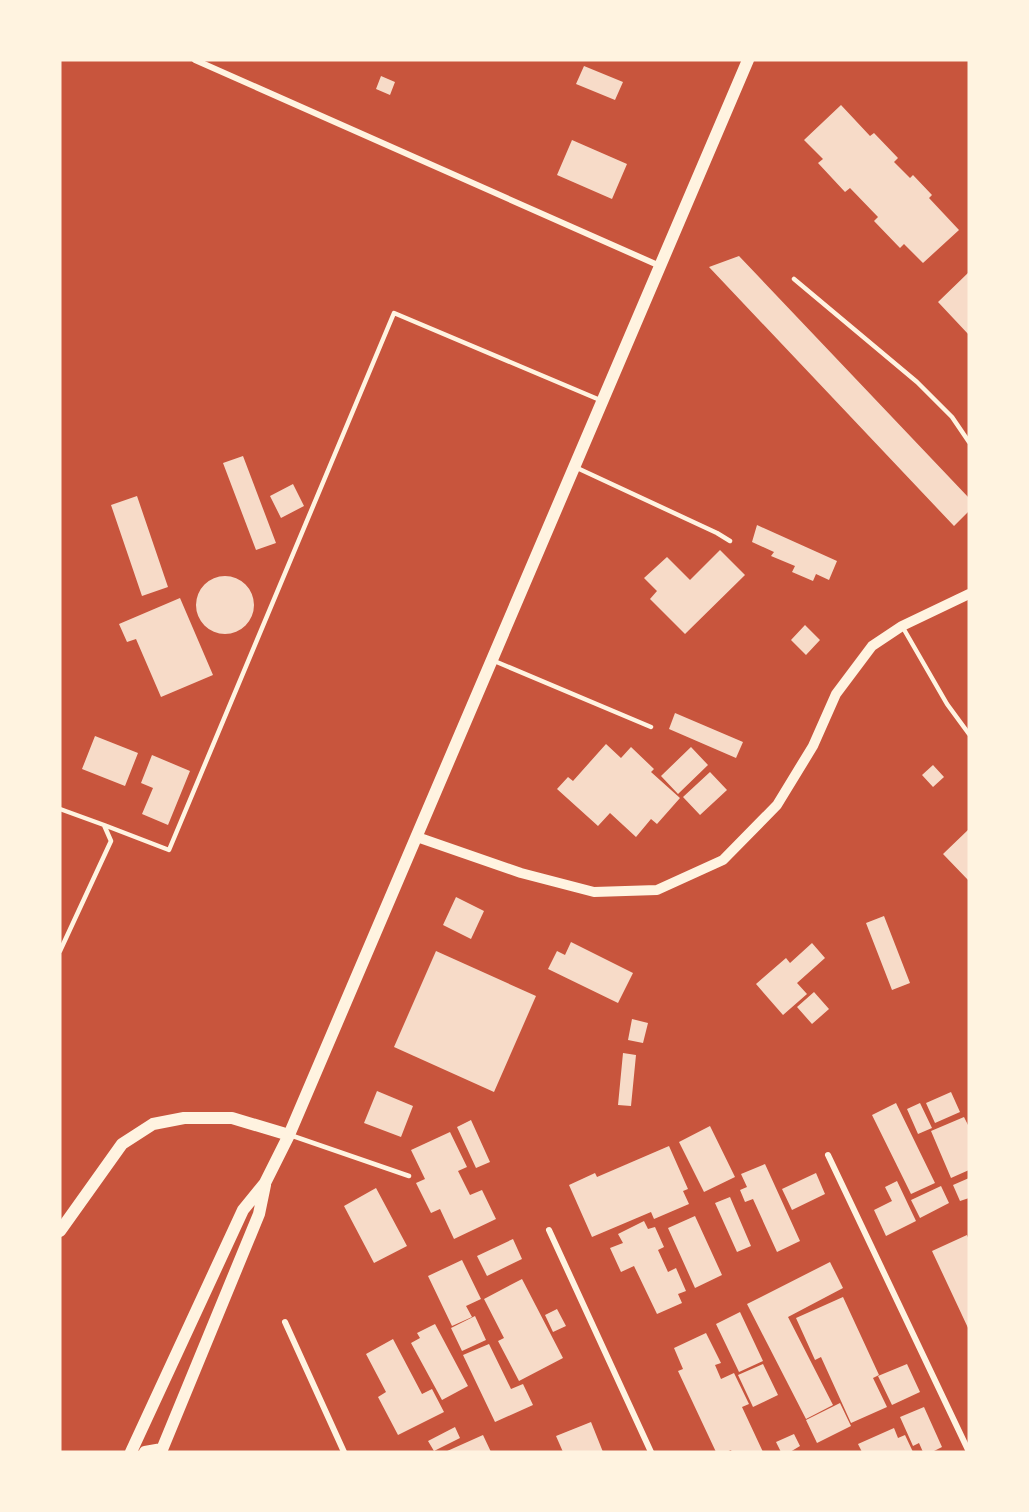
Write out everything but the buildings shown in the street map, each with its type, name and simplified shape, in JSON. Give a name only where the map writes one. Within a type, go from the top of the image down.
[{"type":"main road","points":[[145,1452],[162,1451],[259,1214],[266,1183],[289,1135],[417,837],[748,60]]},
{"type":"main road","points":[[60,1231],[122,1144],[153,1124],[184,1118],[232,1118],[289,1135]]},
{"type":"main road","points":[[131,1452],[243,1210],[266,1183]]},
{"type":"street","points":[[195,60],[660,266]]},
{"type":"street","points":[[417,837],[521,873],[594,892],[657,890],[723,860],[777,805],[813,746],[836,694],[872,646],[902,626],[969,594]]},
{"type":"street","points":[[828,1155],[969,1452]]},
{"type":"street","points":[[549,1230],[651,1452]]},
{"type":"street","points":[[285,1322],[344,1452]]},
{"type":"lane","points":[[794,279],[917,381],[952,417],[969,442]]},
{"type":"lane","points":[[60,809],[169,850],[394,313],[603,401]]},
{"type":"lane","points":[[575,467],[730,541]]},
{"type":"lane","points":[[902,626],[947,704],[969,734]]},
{"type":"lane","points":[[492,660],[651,727]]},
{"type":"lane","points":[[60,951],[111,841],[104,825]]},
{"type":"lane","points":[[289,1135],[409,1176]]}]
